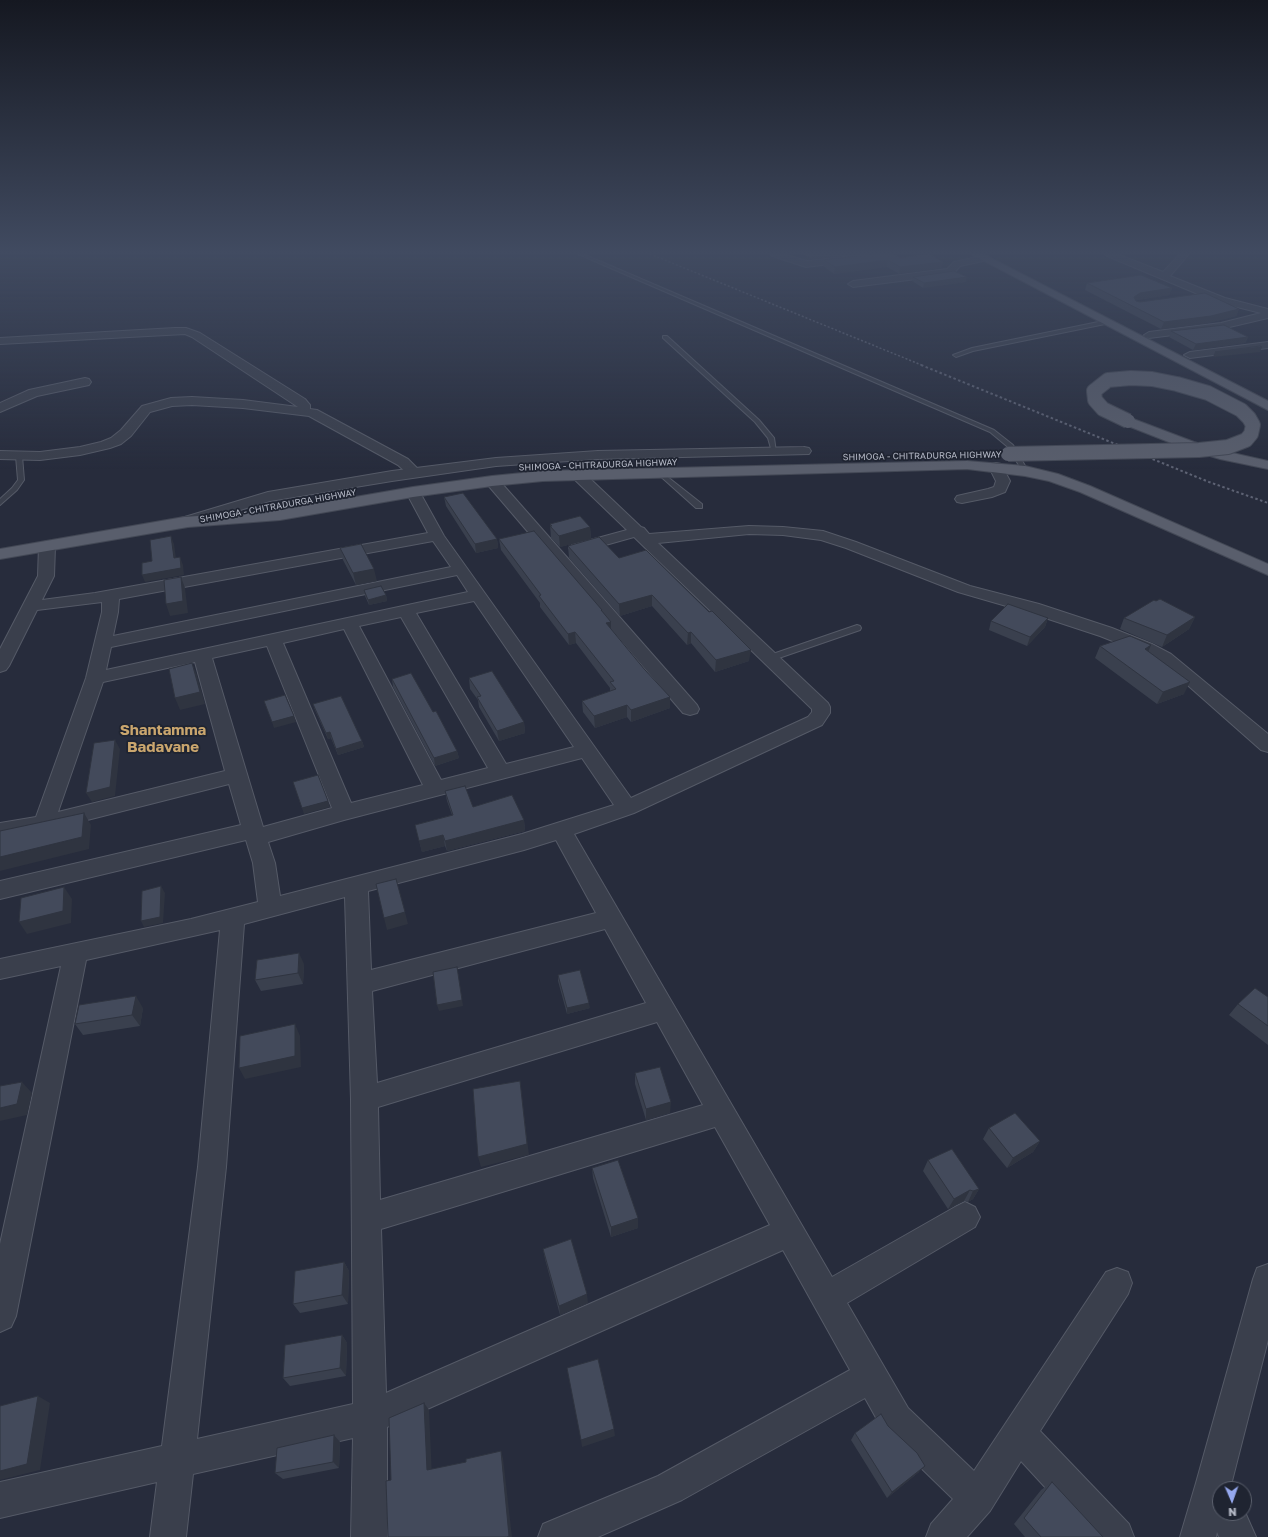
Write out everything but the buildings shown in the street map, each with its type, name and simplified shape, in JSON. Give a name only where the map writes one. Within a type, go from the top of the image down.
[{"type":"main road","points":[[1115,326],[1268,406]]},
{"type":"main road","points":[[1130,326],[1250,384]]},
{"type":"main road","name":"SHIMOGA - CHITRADURGA HIGHWAY","points":[[0,554],[455,475],[494,470],[564,464],[1200,450],[1228,447],[1246,440],[1251,434],[1253,425],[1249,418],[1241,410],[1208,393],[1177,384],[1131,378],[1108,380],[1094,391],[1095,400],[1103,408],[1128,421],[1196,447],[1244,461],[1268,465]]},
{"type":"main road","points":[[184,522],[280,514],[413,492],[492,481],[578,474],[967,465],[1025,470],[1085,489],[1268,570]]},
{"type":"street","points":[[1149,335],[1222,326]]},
{"type":"street","points":[[0,341],[122,336],[175,331],[186,332],[196,335],[301,402],[304,405],[304,411]]},
{"type":"street","points":[[1190,355],[1268,345]]},
{"type":"street","points":[[0,408],[33,394],[85,382]]},
{"type":"street","points":[[0,455],[40,456],[105,446],[116,441],[126,433],[146,409],[171,402],[192,401],[243,404],[304,411],[313,414],[403,462],[415,473]]},
{"type":"street","points":[[184,522],[268,497],[415,473],[496,462],[550,457],[804,451]]},
{"type":"street","points":[[962,499],[992,493],[1000,489],[1003,481],[996,467]]},
{"type":"street","points":[[0,969],[233,917],[524,842],[627,808],[816,721],[821,713],[821,708],[578,474]]},
{"type":"street","points":[[492,481],[690,709]]},
{"type":"street","points":[[413,492],[437,536],[460,570],[627,808]]},
{"type":"street","points":[[555,555],[643,535],[749,530],[783,531],[823,536],[851,545],[964,589],[1032,608],[1106,632],[1146,648],[1165,658],[1181,670],[1268,745]]},
{"type":"street","points":[[32,606],[111,595],[437,536]]},
{"type":"street","points":[[0,666],[46,576],[47,546]]},
{"type":"street","points":[[102,643],[460,570]]},
{"type":"street","points":[[44,823],[95,678],[110,612],[111,595]]},
{"type":"street","points":[[95,678],[350,624],[478,595]]},
{"type":"street","points":[[406,611],[500,773]]},
{"type":"street","points":[[350,624],[435,789]]},
{"type":"street","points":[[0,630],[19,628]]},
{"type":"street","points":[[273,640],[344,812]]},
{"type":"street","points":[[202,655],[236,775],[264,863],[270,907]]},
{"type":"street","points":[[0,890],[255,834],[587,750]]},
{"type":"street","points":[[0,831],[44,823],[236,775]]},
{"type":"street","points":[[561,830],[896,1420],[977,1498]]},
{"type":"street","points":[[356,885],[364,1100],[370,1417],[369,1537]]},
{"type":"street","points":[[168,1537],[212,1167],[233,917]]},
{"type":"street","points":[[360,984],[611,918]]},
{"type":"street","points":[[0,1316],[76,953]]},
{"type":"street","points":[[364,1100],[662,1009]]},
{"type":"street","points":[[366,1219],[722,1112]]},
{"type":"street","points":[[827,1297],[965,1217]]},
{"type":"street","points":[[0,1500],[177,1459],[370,1417],[789,1232]]},
{"type":"street","points":[[1224,1481],[1268,1279]]},
{"type":"street","points":[[944,1537],[977,1498],[1116,1283]]},
{"type":"street","points":[[556,1537],[670,1488],[871,1376]]},
{"type":"street","points":[[1019,1434],[1116,1537]]},
{"type":"street","points":[[1198,1537],[1212,1512]]},
{"type":"street","points":[[1231,1521],[1238,1537]]},
{"type":"lane","points":[[747,326],[992,431],[1011,446],[1025,470]]},
{"type":"lane","points":[[956,355],[972,350],[1090,326]]},
{"type":"lane","points":[[665,337],[757,420],[771,438],[774,451]]},
{"type":"lane","points":[[0,503],[15,489],[20,480],[19,456]]},
{"type":"lane","points":[[660,472],[699,506]]},
{"type":"lane","points":[[770,658],[857,628]]},
{"type":"railway","points":[[825,326],[924,366]]},
{"type":"railway","points":[[921,365],[1209,482],[1268,503]]},
{"type":"district","name":"Shantamma Badavane","points":[[163,738]]}]
